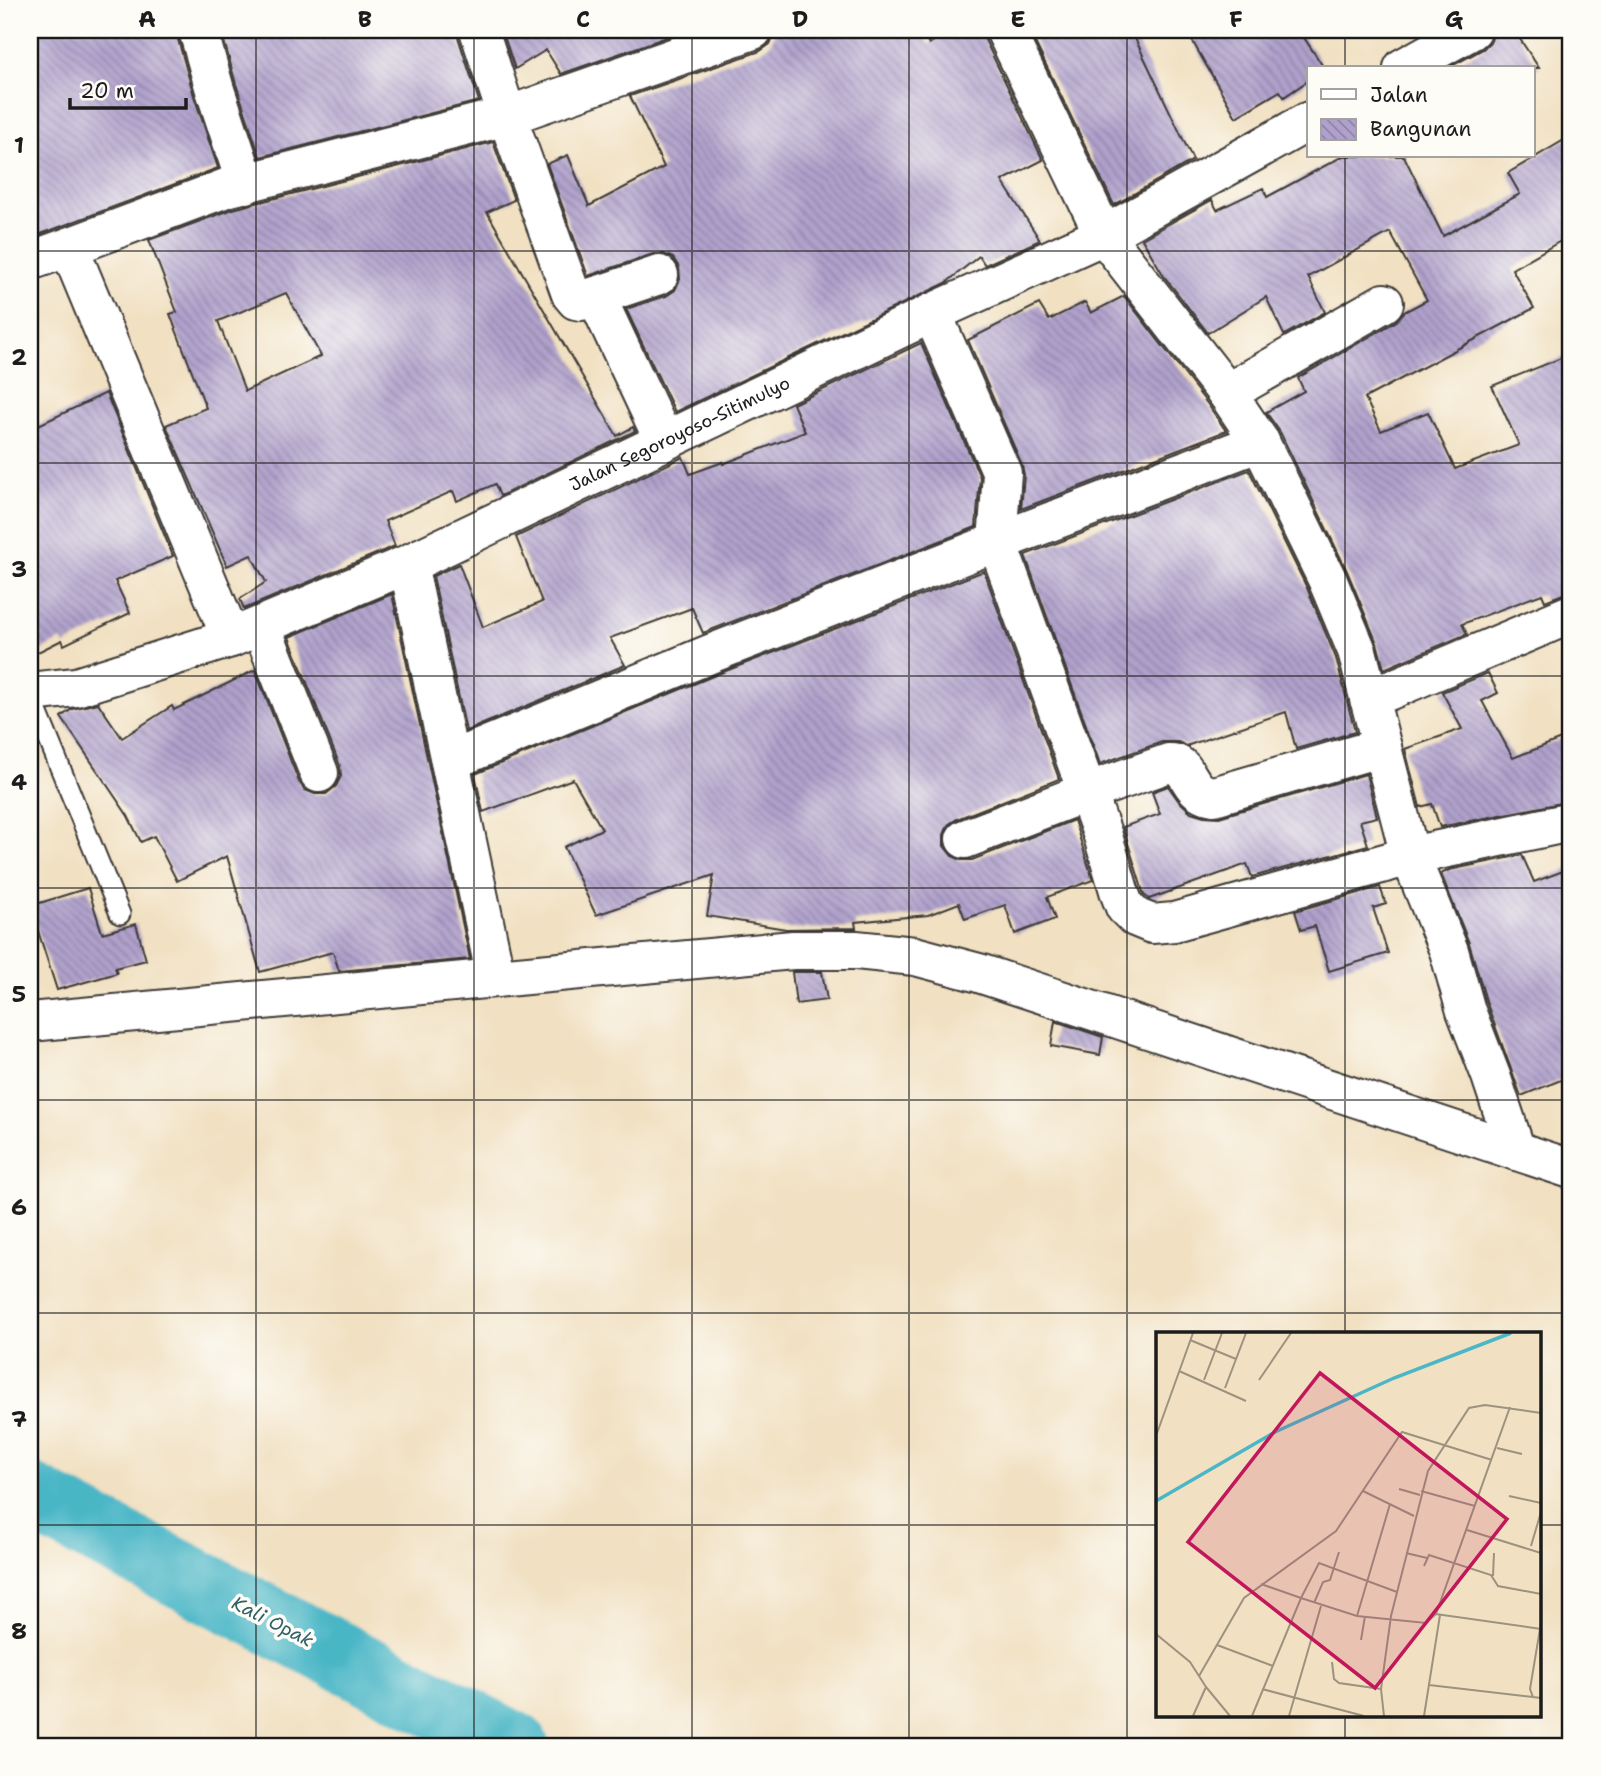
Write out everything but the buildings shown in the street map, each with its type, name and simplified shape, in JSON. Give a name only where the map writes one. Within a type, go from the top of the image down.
[{"type":"street","points":[[198,30],[246,184]]},
{"type":"street","points":[[479,30],[571,295],[581,301],[659,275]]},
{"type":"street","points":[[30,261],[226,188],[507,116],[753,30]]},
{"type":"street","points":[[1005,30],[1104,235],[1227,393],[1260,442],[1327,579],[1357,651],[1410,856],[1449,951],[1466,1012],[1516,1151]]},
{"type":"street","points":[[1407,66],[1472,30]]},
{"type":"street","name":"Jalan Segoroyoso-Sitimulyo","points":[[30,693],[76,687],[246,632],[408,564],[932,313],[1104,235],[1307,122]]},
{"type":"street","points":[[69,247],[246,632],[319,773]]},
{"type":"street","points":[[596,296],[664,442]]},
{"type":"street","points":[[1227,393],[1384,303]]},
{"type":"street","points":[[932,313],[1002,472],[997,542],[1087,792],[1125,907],[1135,917],[1152,924],[1174,922],[1410,856],[1571,822]]},
{"type":"street","points":[[450,761],[710,654],[1260,442]]},
{"type":"street","points":[[408,564],[496,978]]},
{"type":"street","points":[[1369,699],[1571,614]]},
{"type":"street","points":[[965,839],[1169,763],[1175,762],[1182,766],[1195,788],[1214,796],[1382,747]]},
{"type":"street","points":[[30,1022],[793,950],[856,950],[915,956],[979,973],[1571,1169]]},
{"type":"lane","points":[[30,693],[120,914]]},
{"type":"waterway","name":"Kali Opak","points":[[30,1497],[515,1746]]}]
